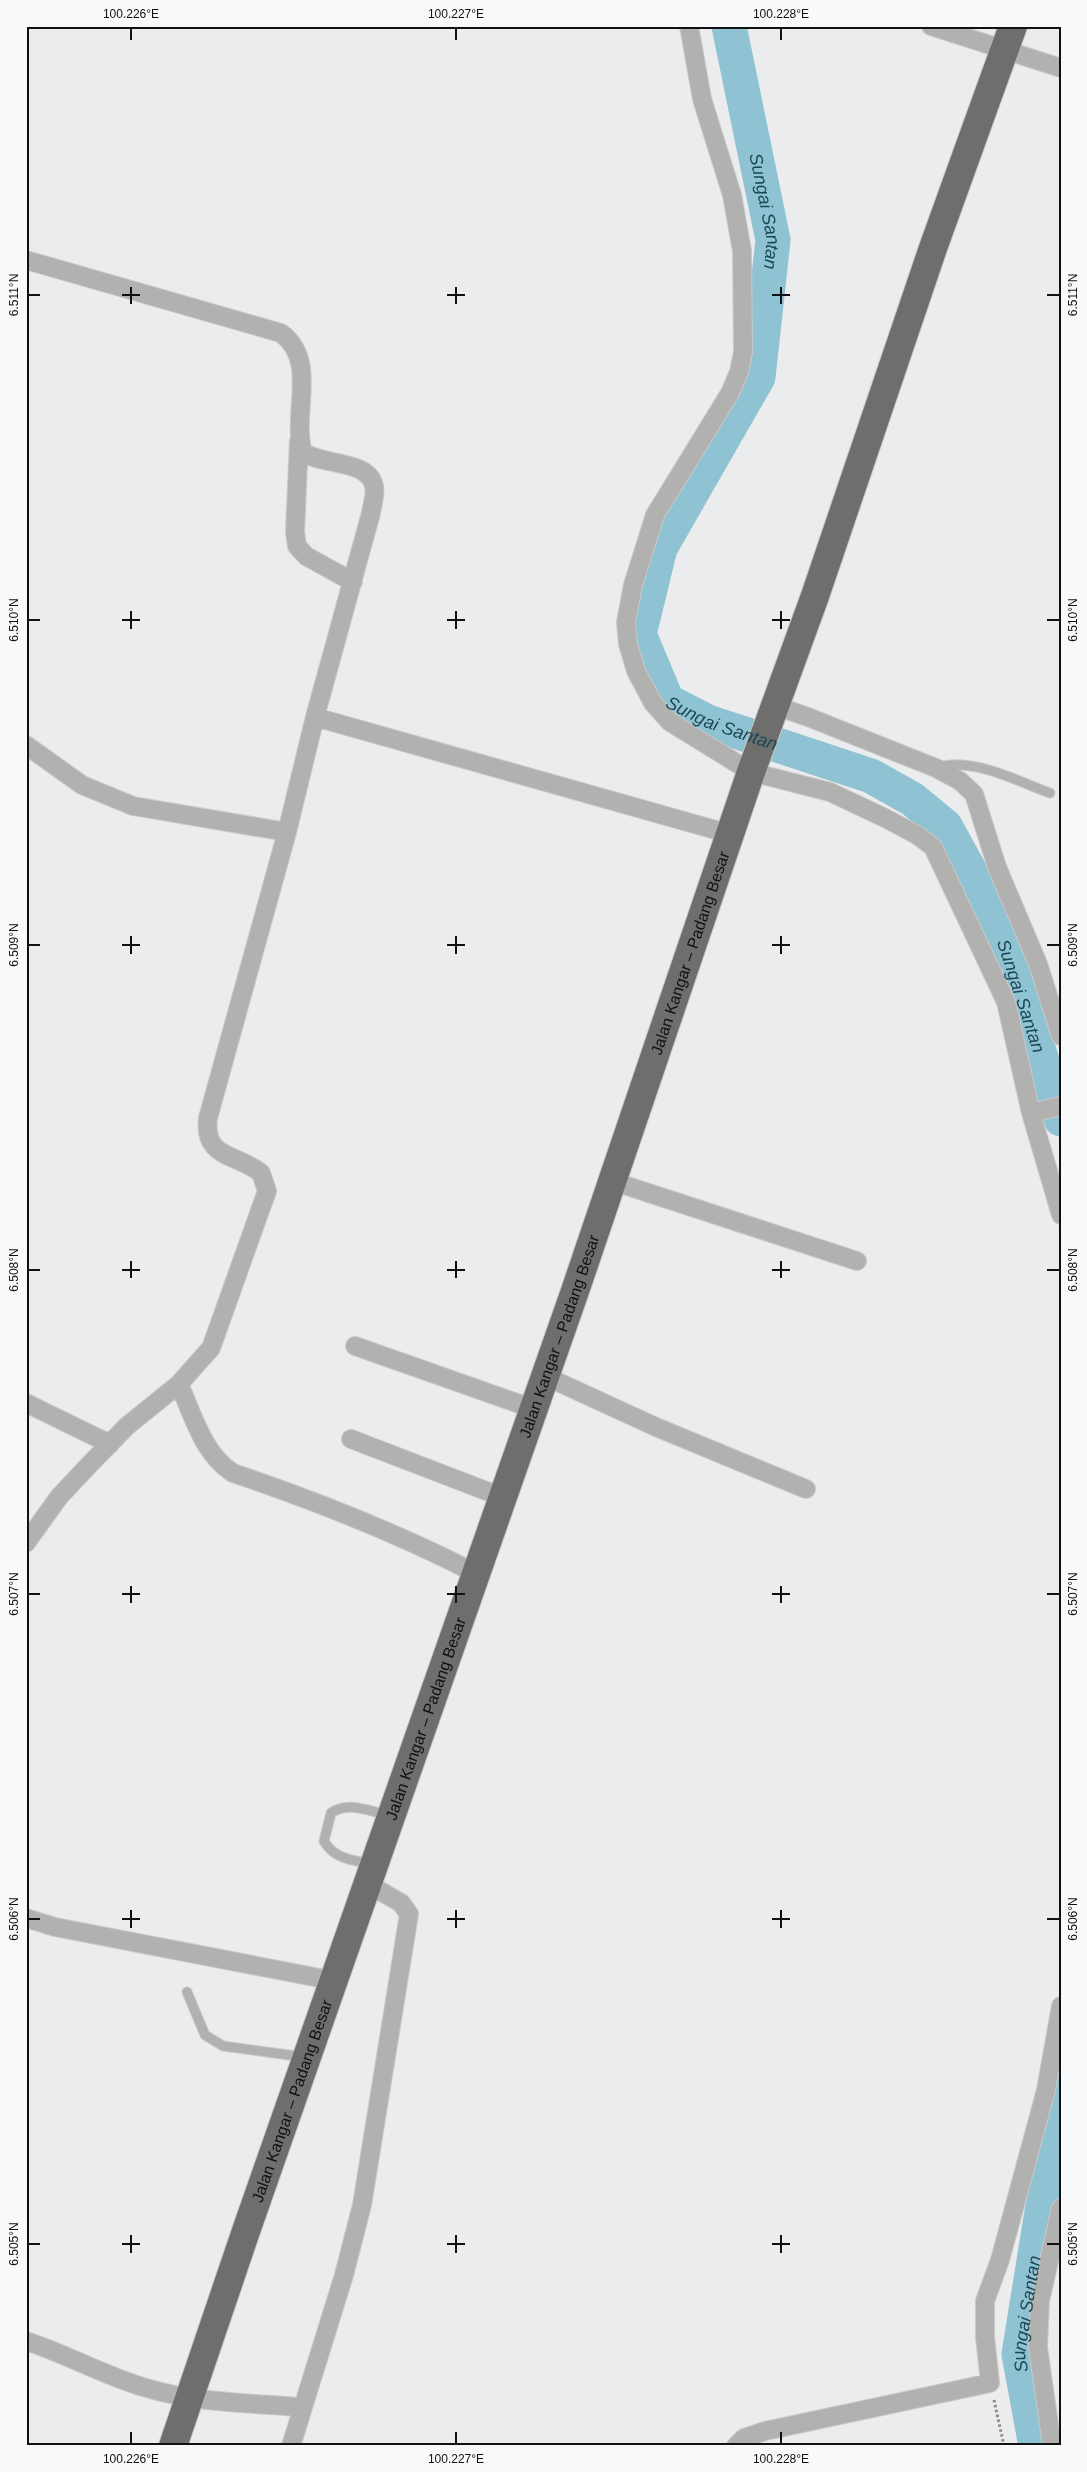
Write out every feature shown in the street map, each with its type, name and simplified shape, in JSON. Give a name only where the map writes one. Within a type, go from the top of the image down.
[{"type":"highway","name":"Jalan Kangar – Padang Besar","points":[[173,2446],[475,1573],[534,1409],[730,834],[775,710],[933,248],[1009,38]]},
{"type":"street","points":[[689,26],[700,92],[732,195],[742,251],[744,352],[739,372],[730,393],[656,514],[633,585],[626,622],[628,644],[636,671],[652,703],[670,722],[753,768],[830,792],[885,818],[917,835],[932,847],[1006,1002],[1046,1109],[1061,1215]]},
{"type":"street","points":[[931,26],[1009,38],[1061,68]]},
{"type":"street","points":[[26,260],[281,333],[292,342],[301,360],[294,532],[297,546],[306,556],[353,582]]},
{"type":"street","points":[[26,1543],[59,1497],[127,1426],[179,1384],[211,1348],[267,1191],[261,1174],[213,1147],[207,1137],[206,1129],[287,832],[315,717],[353,582],[371,513],[374,486],[370,476],[358,468],[310,457],[303,452],[299,441]]},
{"type":"street","points":[[775,710],[808,717],[936,768],[960,781],[974,794],[996,867],[1038,964],[1061,1036]]},
{"type":"street","points":[[315,717],[730,834]]},
{"type":"street","points":[[26,745],[82,785],[133,806],[287,832]]},
{"type":"street","points":[[612,1181],[858,1262]]},
{"type":"street","points":[[355,1346],[534,1409]]},
{"type":"street","points":[[545,1376],[656,1427],[806,1489]]},
{"type":"street","points":[[179,1384],[202,1435],[222,1466],[233,1473],[313,1500],[363,1521],[423,1547],[475,1573]]},
{"type":"street","points":[[26,1402],[110,1444]]},
{"type":"street","points":[[351,1439],[502,1497]]},
{"type":"street","points":[[291,2446],[344,2276],[362,2205],[409,1914],[401,1903],[372,1874]]},
{"type":"street","points":[[26,1918],[54,1927],[335,1981]]},
{"type":"street","points":[[736,2446],[744,2438],[765,2431],[990,2383],[986,2336],[986,2301],[1000,2260],[1046,2090],[1061,2006]]},
{"type":"street","points":[[1052,2446],[1038,2347],[1040,2301],[1061,2208]]},
{"type":"street","points":[[26,2341],[76,2360],[102,2373],[145,2388],[189,2398],[302,2407]]},
{"type":"lane","points":[[936,768],[949,764],[967,764],[1050,792]]},
{"type":"lane","points":[[372,1874],[330,1851],[324,1841],[331,1813],[338,1808],[351,1806],[392,1816]]},
{"type":"lane","points":[[187,1992],[205,2036],[223,2046],[308,2058]]},
{"type":"path","points":[[990,2383],[1004,2446]]},
{"type":"waterway","name":"Sungai Santan","points":[[729,26],[773,240],[758,377],[660,548],[639,634],[667,701],[708,722],[871,776],[912,799],[945,826],[995,917],[1061,1119]]},
{"type":"waterway","name":"Sungai Santan","points":[[1036,2446],[1019,2354],[1061,2094]]}]
